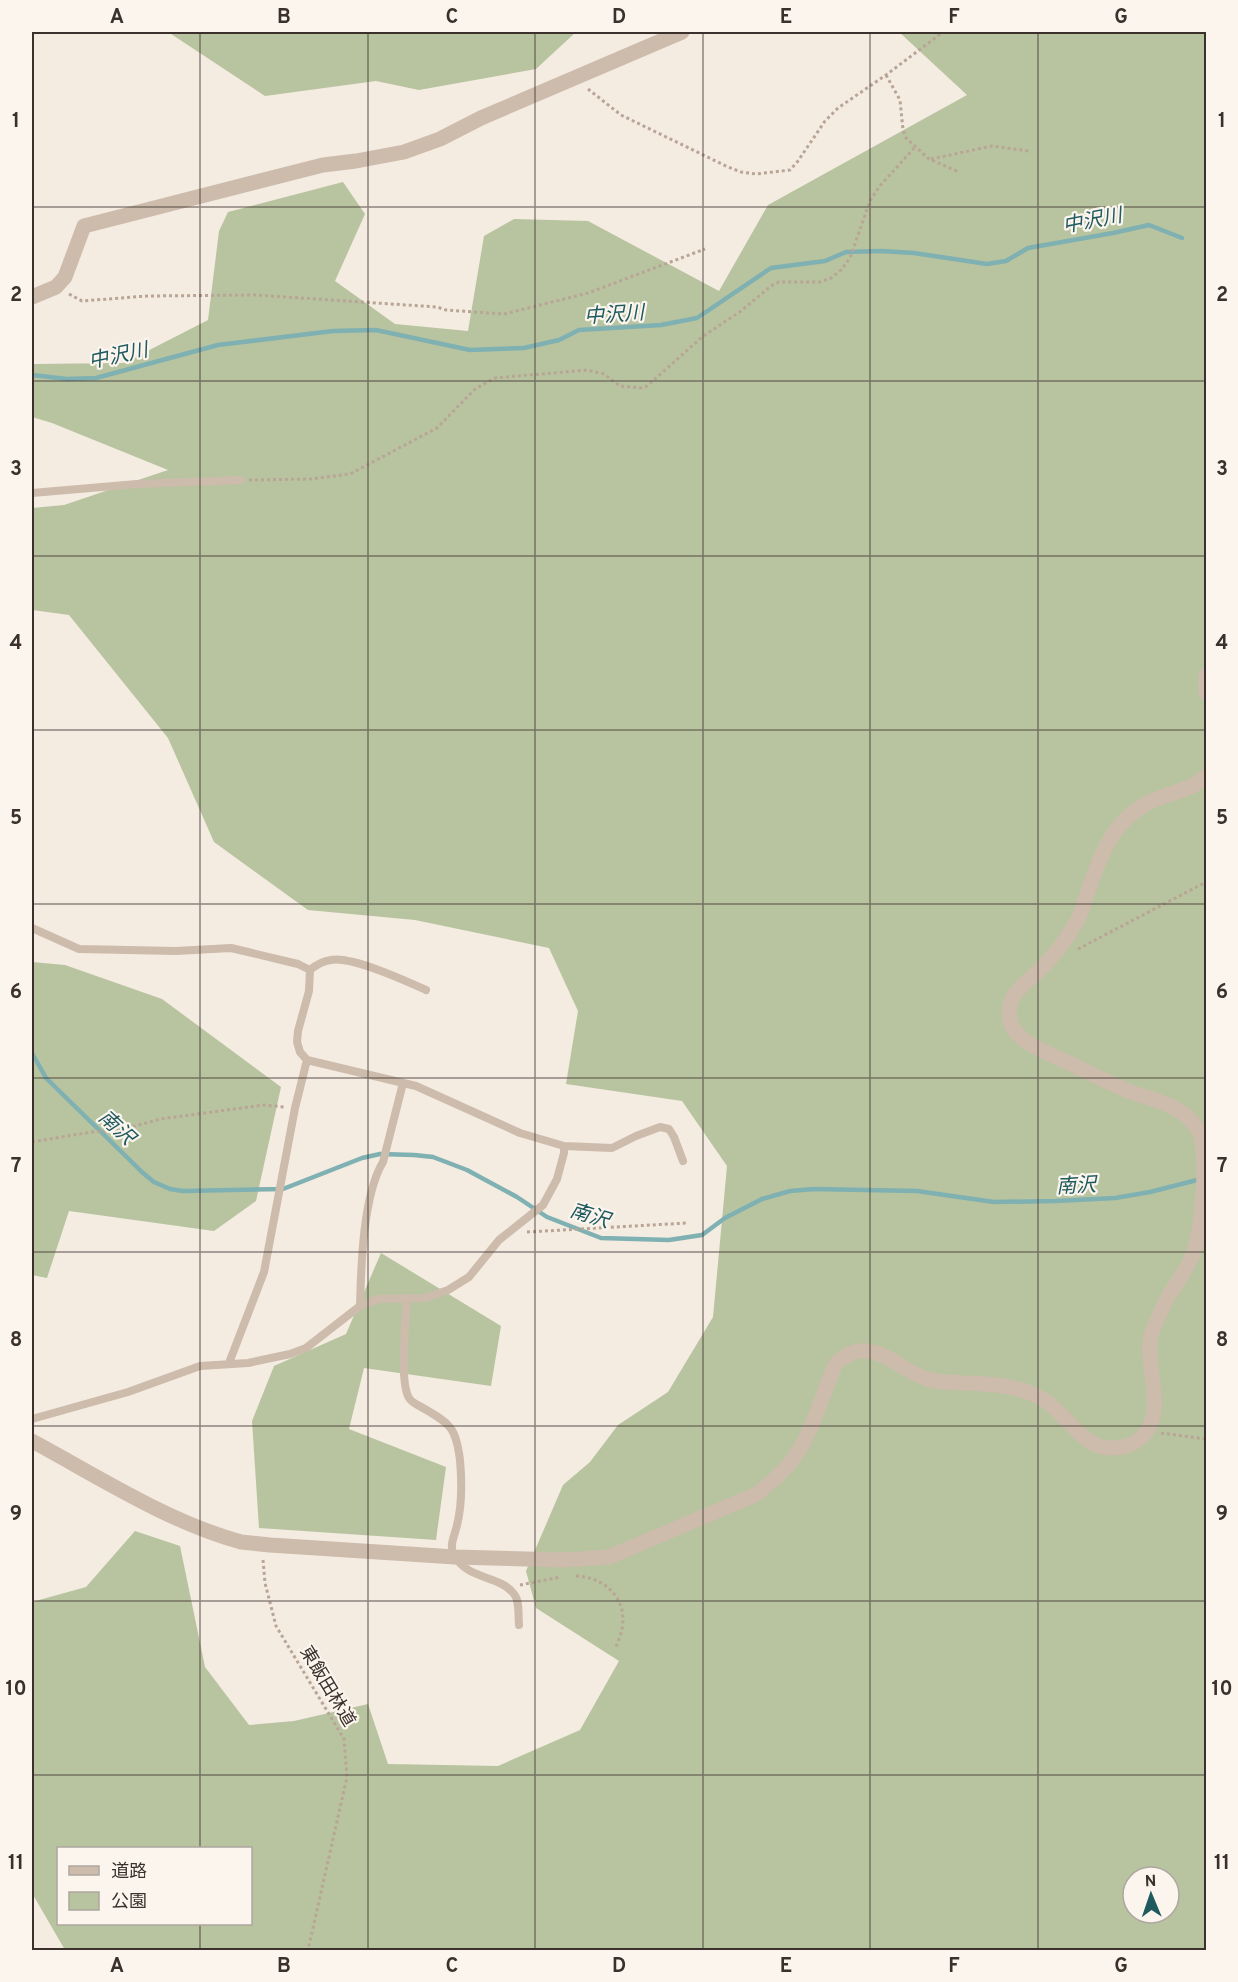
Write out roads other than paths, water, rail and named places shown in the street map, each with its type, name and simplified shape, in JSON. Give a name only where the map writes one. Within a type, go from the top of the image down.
[{"type":"street","points":[[32,297],[56,287],[65,277],[84,225],[323,165],[404,152],[440,139],[576,76],[682,32]]},
{"type":"street","points":[[1206,675],[1206,693]]},
{"type":"street","points":[[32,1441],[160,1510],[211,1534],[242,1542],[455,1557],[562,1560],[609,1557],[757,1494],[774,1480],[793,1459],[810,1429],[835,1365],[853,1352],[866,1350],[924,1378],[943,1382],[1010,1386],[1026,1391],[1046,1401],[1063,1414],[1084,1437],[1099,1447],[1120,1448],[1136,1442],[1147,1431],[1152,1418],[1154,1399],[1149,1362],[1150,1339],[1167,1296],[1189,1263],[1197,1243],[1203,1193],[1202,1143],[1198,1129],[1178,1110],[1156,1099],[1131,1092],[1034,1048],[1019,1036],[1011,1024],[1009,1012],[1011,1000],[1042,967],[1074,927],[1101,856],[1115,832],[1127,818],[1155,799],[1190,788],[1206,776]]},
{"type":"lane","points":[[32,493],[137,484],[240,480]]},
{"type":"lane","points":[[32,928],[79,949],[176,951],[231,948],[298,964],[310,970]]},
{"type":"lane","points":[[426,990],[394,975],[344,960],[333,959],[319,963],[310,970],[309,991],[298,1031],[297,1042],[300,1052],[307,1060],[416,1086],[520,1133],[564,1146],[612,1148],[660,1127],[669,1129],[683,1161]]},
{"type":"lane","points":[[229,1364],[264,1272],[295,1108],[307,1060]]},
{"type":"lane","points":[[360,1306],[361,1267],[372,1189],[383,1162],[403,1083]]},
{"type":"lane","points":[[32,1419],[128,1392],[200,1366],[248,1363],[290,1354],[306,1348],[360,1306],[378,1299],[434,1296],[463,1282],[469,1278],[499,1240],[543,1205],[559,1172],[564,1146]]},
{"type":"lane","points":[[407,1298],[404,1347],[406,1392],[410,1401],[445,1421],[453,1429],[457,1443],[461,1491],[458,1524],[451,1549],[465,1569],[515,1594],[518,1603],[519,1625]]},
{"type":"waterway","name":"中沢川","points":[[32,375],[67,379],[96,378],[218,345],[333,331],[376,330],[470,350],[524,348],[559,340],[579,330],[661,325],[697,318],[771,268],[825,261],[846,252],[914,253],[987,264],[1006,261],[1028,248],[1149,225],[1182,238]]},
{"type":"waterway","name":"南沢","points":[[32,1053],[46,1078],[143,1173],[154,1182],[170,1189],[183,1191],[283,1189],[362,1158],[380,1154],[433,1157],[467,1170],[517,1197],[547,1217],[601,1238],[669,1240],[702,1235],[725,1218],[762,1199],[790,1191],[814,1189],[917,1191],[994,1202],[1056,1201],[1115,1198],[1201,1179]]}]
